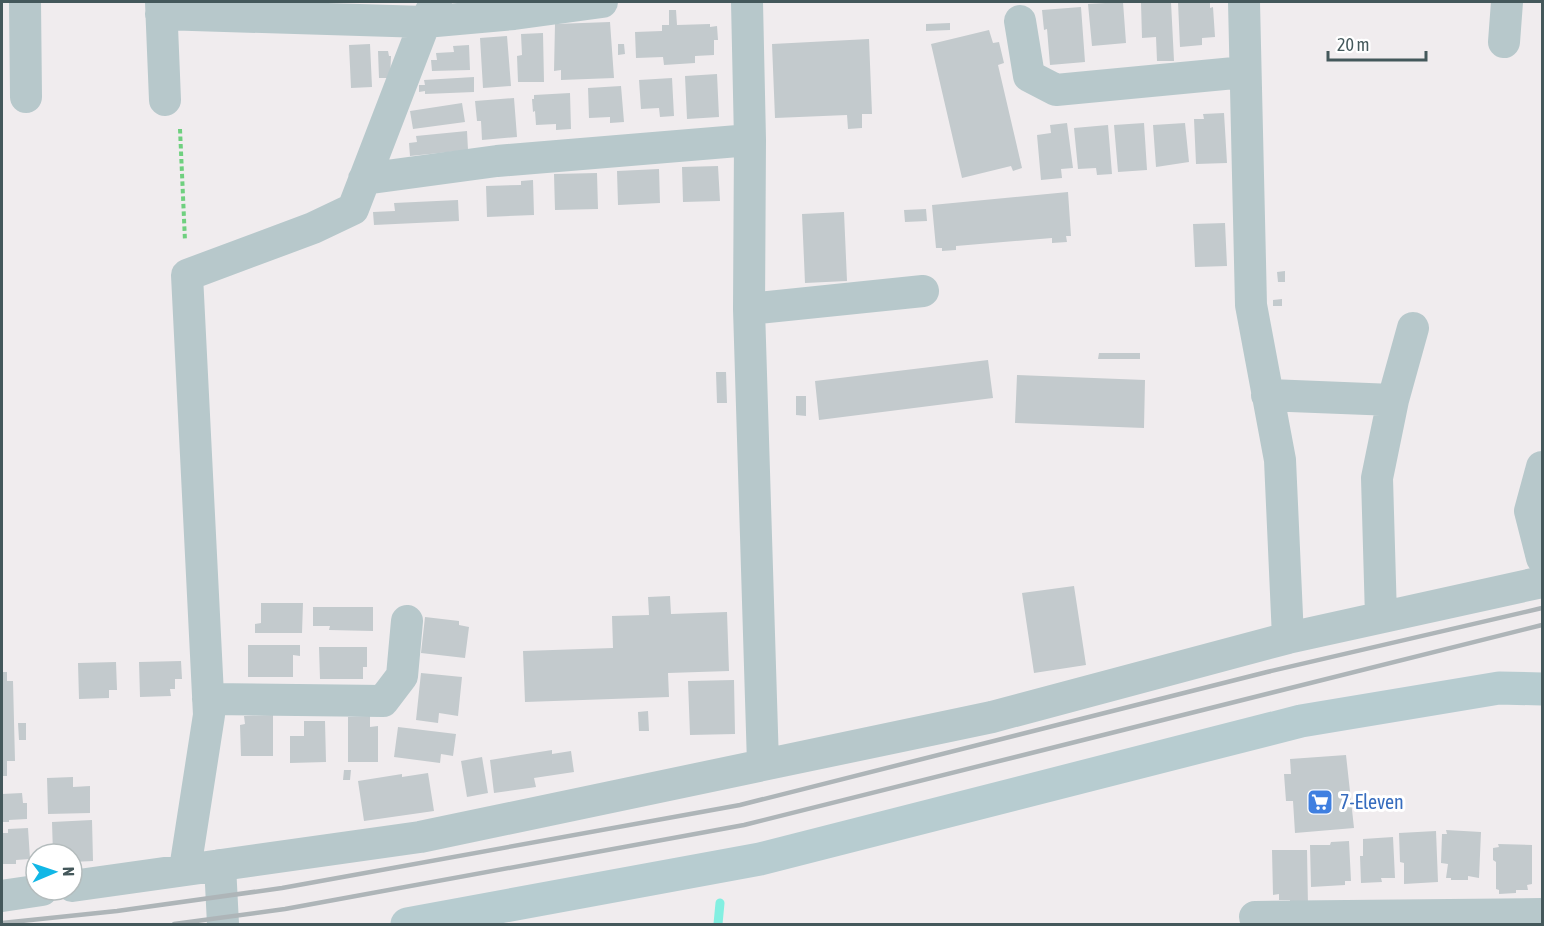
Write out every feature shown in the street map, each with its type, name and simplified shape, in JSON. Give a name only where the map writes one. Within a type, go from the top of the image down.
[{"type":"street","points":[[25,2],[26,97]]},
{"type":"street","points":[[173,112],[161,8],[514,15],[602,2]]},
{"type":"street","points":[[747,2],[750,140],[749,309],[763,764]]},
{"type":"street","points":[[1244,2],[1251,305],[1280,460],[1288,638]]},
{"type":"street","points":[[1504,42],[1507,2]]},
{"type":"street","points":[[185,869],[209,715],[187,275],[313,228],[353,209],[430,12]]},
{"type":"street","points":[[1020,21],[1029,76],[1056,90],[1245,72]]},
{"type":"street","points":[[364,179],[497,161],[750,140]]},
{"type":"street","points":[[749,309],[923,291]]},
{"type":"street","points":[[1381,617],[1377,478],[1393,400],[1413,328]]},
{"type":"street","points":[[1267,395],[1393,400]]},
{"type":"street","points":[[1542,467],[1530,511],[1542,558]]},
{"type":"street","points":[[84,884],[420,837],[992,717],[1288,638],[1542,582]]},
{"type":"street","points":[[208,699],[383,700],[402,676],[407,621]]},
{"type":"street","points":[[406,924],[760,859],[1301,721],[1500,688],[1542,689]]},
{"type":"street","points":[[220,865],[223,924]]},
{"type":"street","points":[[2,896],[24,893]]},
{"type":"street","points":[[1255,917],[1542,914]]},
{"type":"path","points":[[173,112],[187,275]]},
{"type":"building","points":[[1123,2],[1126,43],[1092,46],[1088,4]]},
{"type":"building","points":[[1171,2],[1174,61],[1157,61],[1156,37],[1142,38],[1141,3]]},
{"type":"building","points":[[1178,2],[1210,2],[1210,8],[1213,7],[1215,37],[1202,38],[1202,45],[1180,47]]},
{"type":"building","points":[[1081,7],[1085,62],[1050,65],[1047,29],[1044,30],[1042,10]]},
{"type":"building","points":[[669,10],[676,10],[677,25],[710,24],[710,27],[717,26],[718,40],[714,40],[714,55],[695,56],[695,63],[664,65],[663,57],[636,58],[635,32],[662,31],[662,25],[669,25]]},
{"type":"building","points":[[610,22],[614,78],[561,80],[561,70],[554,71],[555,24]]},
{"type":"building","points":[[950,23],[950,30],[926,31],[926,24]]},
{"type":"building","points":[[989,30],[993,43],[999,42],[1004,63],[998,65],[1022,168],[1013,171],[1011,166],[962,178],[931,44]]},
{"type":"building","points":[[543,33],[544,82],[518,82],[517,56],[522,55],[521,34]]},
{"type":"building","points":[[507,36],[511,86],[483,88],[480,38]]},
{"type":"building","points":[[869,39],[872,114],[862,114],[862,128],[848,129],[847,115],[775,118],[772,44]]},
{"type":"building","points":[[370,44],[372,87],[351,88],[349,45]]},
{"type":"building","points":[[618,44],[624,44],[625,54],[618,55]]},
{"type":"building","points":[[469,45],[470,70],[432,71],[431,60],[437,60],[436,53],[454,52],[453,46]]},
{"type":"building","points":[[378,51],[388,51],[391,56],[390,78],[379,78]]},
{"type":"building","points":[[717,74],[719,117],[687,119],[685,76]]},
{"type":"building","points":[[474,77],[474,92],[425,94],[425,91],[419,92],[419,85],[425,85],[424,80]]},
{"type":"building","points":[[672,78],[674,116],[660,117],[659,108],[641,109],[639,80]]},
{"type":"building","points":[[621,86],[624,122],[610,123],[610,117],[589,118],[588,88]]},
{"type":"building","points":[[570,93],[571,129],[556,130],[556,124],[536,125],[532,99],[534,95]]},
{"type":"building","points":[[514,98],[517,137],[482,140],[481,121],[477,121],[475,101]]},
{"type":"building","points":[[462,103],[465,122],[413,129],[410,111]]},
{"type":"building","points":[[1224,113],[1227,163],[1196,164],[1194,119],[1204,119],[1203,114]]},
{"type":"building","points":[[1067,123],[1073,168],[1061,169],[1062,178],[1041,180],[1037,135],[1051,133],[1050,125]]},
{"type":"building","points":[[1144,123],[1147,170],[1118,172],[1114,125]]},
{"type":"building","points":[[1185,123],[1189,162],[1156,167],[1153,125]]},
{"type":"building","points":[[1108,125],[1112,174],[1097,175],[1096,168],[1078,169],[1074,128]]},
{"type":"building","points":[[467,131],[468,150],[410,156],[409,143],[417,142],[416,136]]},
{"type":"building","points":[[718,166],[720,201],[683,202],[682,167]]},
{"type":"building","points":[[659,169],[660,203],[618,205],[617,171]]},
{"type":"building","points":[[597,173],[598,209],[555,210],[554,174]]},
{"type":"building","points":[[533,180],[534,215],[487,217],[486,186],[521,185],[521,181]]},
{"type":"building","points":[[1068,192],[1071,236],[1066,236],[1067,242],[1052,243],[1052,238],[956,246],[956,250],[942,251],[942,248],[936,248],[932,205]]},
{"type":"building","points":[[458,200],[459,221],[374,225],[373,212],[395,211],[394,203]]},
{"type":"building","points":[[926,209],[927,221],[905,222],[904,210]]},
{"type":"building","points":[[844,212],[847,281],[805,283],[802,214]]},
{"type":"building","points":[[1225,223],[1227,266],[1195,267],[1193,224]]},
{"type":"building","points":[[1285,271],[1285,282],[1278,282],[1277,272]]},
{"type":"building","points":[[1282,299],[1282,306],[1273,306],[1273,300]]},
{"type":"building","points":[[1099,353],[1140,353],[1140,359],[1098,359]]},
{"type":"building","points":[[988,360],[993,398],[819,420],[815,381]]},
{"type":"building","points":[[716,372],[726,372],[727,403],[717,403]]},
{"type":"building","points":[[1017,375],[1145,380],[1144,428],[1015,423]]},
{"type":"building","points":[[796,396],[806,396],[806,416],[796,415]]},
{"type":"building","points":[[1074,586],[1086,665],[1034,673],[1022,593]]},
{"type":"building","points":[[670,596],[671,614],[727,612],[729,671],[668,673],[669,697],[525,702],[523,651],[613,648],[612,616],[649,615],[648,597]]},
{"type":"building","points":[[261,603],[303,603],[302,633],[255,633],[255,624],[261,623]]},
{"type":"building","points":[[313,607],[373,607],[373,631],[329,630],[330,626],[313,626]]},
{"type":"building","points":[[425,617],[459,621],[459,625],[469,627],[465,658],[421,653]]},
{"type":"building","points":[[248,645],[300,645],[300,656],[293,655],[293,677],[248,677]]},
{"type":"building","points":[[319,647],[367,647],[367,667],[363,667],[363,679],[320,679]]},
{"type":"building","points":[[181,661],[182,679],[175,679],[175,689],[170,689],[171,696],[140,697],[139,662]]},
{"type":"building","points":[[116,662],[117,690],[109,690],[109,698],[79,699],[78,663]]},
{"type":"building","points":[[2,672],[7,672],[7,681],[13,681],[15,761],[7,761],[7,776],[2,776]]},
{"type":"building","points":[[421,673],[462,677],[458,716],[439,713],[438,723],[416,720]]},
{"type":"building","points":[[734,680],[735,734],[690,735],[688,681]]},
{"type":"building","points":[[648,711],[649,731],[639,731],[638,712]]},
{"type":"building","points":[[273,715],[273,756],[241,756],[240,725],[245,724],[244,716]]},
{"type":"building","points":[[370,716],[370,727],[378,726],[378,762],[348,762],[348,717]]},
{"type":"building","points":[[304,721],[325,721],[326,762],[290,763],[290,736],[304,736]]},
{"type":"building","points":[[18,723],[26,723],[26,740],[19,740]]},
{"type":"building","points":[[398,727],[456,734],[453,756],[441,754],[440,763],[394,757]]},
{"type":"building","points":[[552,750],[552,754],[571,751],[574,772],[534,778],[536,787],[494,793],[490,760]]},
{"type":"building","points":[[1346,755],[1354,828],[1295,833],[1293,801],[1286,801],[1284,774],[1291,774],[1290,759]]},
{"type":"building","points":[[482,757],[488,793],[467,797],[461,761]]},
{"type":"building","points":[[344,770],[351,770],[350,780],[343,780]]},
{"type":"building","points":[[428,773],[434,811],[364,821],[358,781],[402,774],[402,777]]},
{"type":"building","points":[[73,777],[73,787],[90,786],[90,813],[48,814],[47,778]]},
{"type":"building","points":[[22,793],[23,803],[27,803],[27,819],[2,822],[2,794]]},
{"type":"building","points":[[92,820],[93,861],[84,861],[84,842],[53,842],[52,822]]},
{"type":"building","points":[[28,828],[29,842],[24,842],[24,859],[16,860],[16,864],[2,864],[2,833],[8,833],[8,829]]},
{"type":"building","points":[[1446,830],[1481,832],[1479,878],[1468,876],[1468,880],[1451,880],[1451,878],[1446,878],[1448,864],[1441,863],[1442,834],[1447,834]]},
{"type":"building","points":[[1436,831],[1438,882],[1404,884],[1404,863],[1400,862],[1399,833]]},
{"type":"building","points":[[1393,837],[1395,878],[1381,878],[1382,882],[1361,883],[1360,856],[1363,856],[1363,839]]},
{"type":"building","points":[[1349,841],[1351,881],[1345,881],[1345,885],[1311,887],[1310,845],[1330,845],[1331,842]]},
{"type":"building","points":[[1498,844],[1532,845],[1532,884],[1527,885],[1528,890],[1499,894],[1499,890],[1496,889],[1496,862],[1493,860],[1493,848],[1499,847]]},
{"type":"building","points":[[1272,850],[1307,850],[1308,907],[1290,907],[1290,900],[1279,900],[1279,894],[1273,895]]},
{"type":"waterway","points":[[718,924],[720,903]]},
{"type":"railway","points":[[2,923],[117,911],[282,888],[740,805],[1267,672],[1542,608]]},
{"type":"railway","points":[[174,924],[285,909],[744,825],[1542,625]]},
{"type":"place","name":"7-Eleven","points":[[1320,802]]}]
